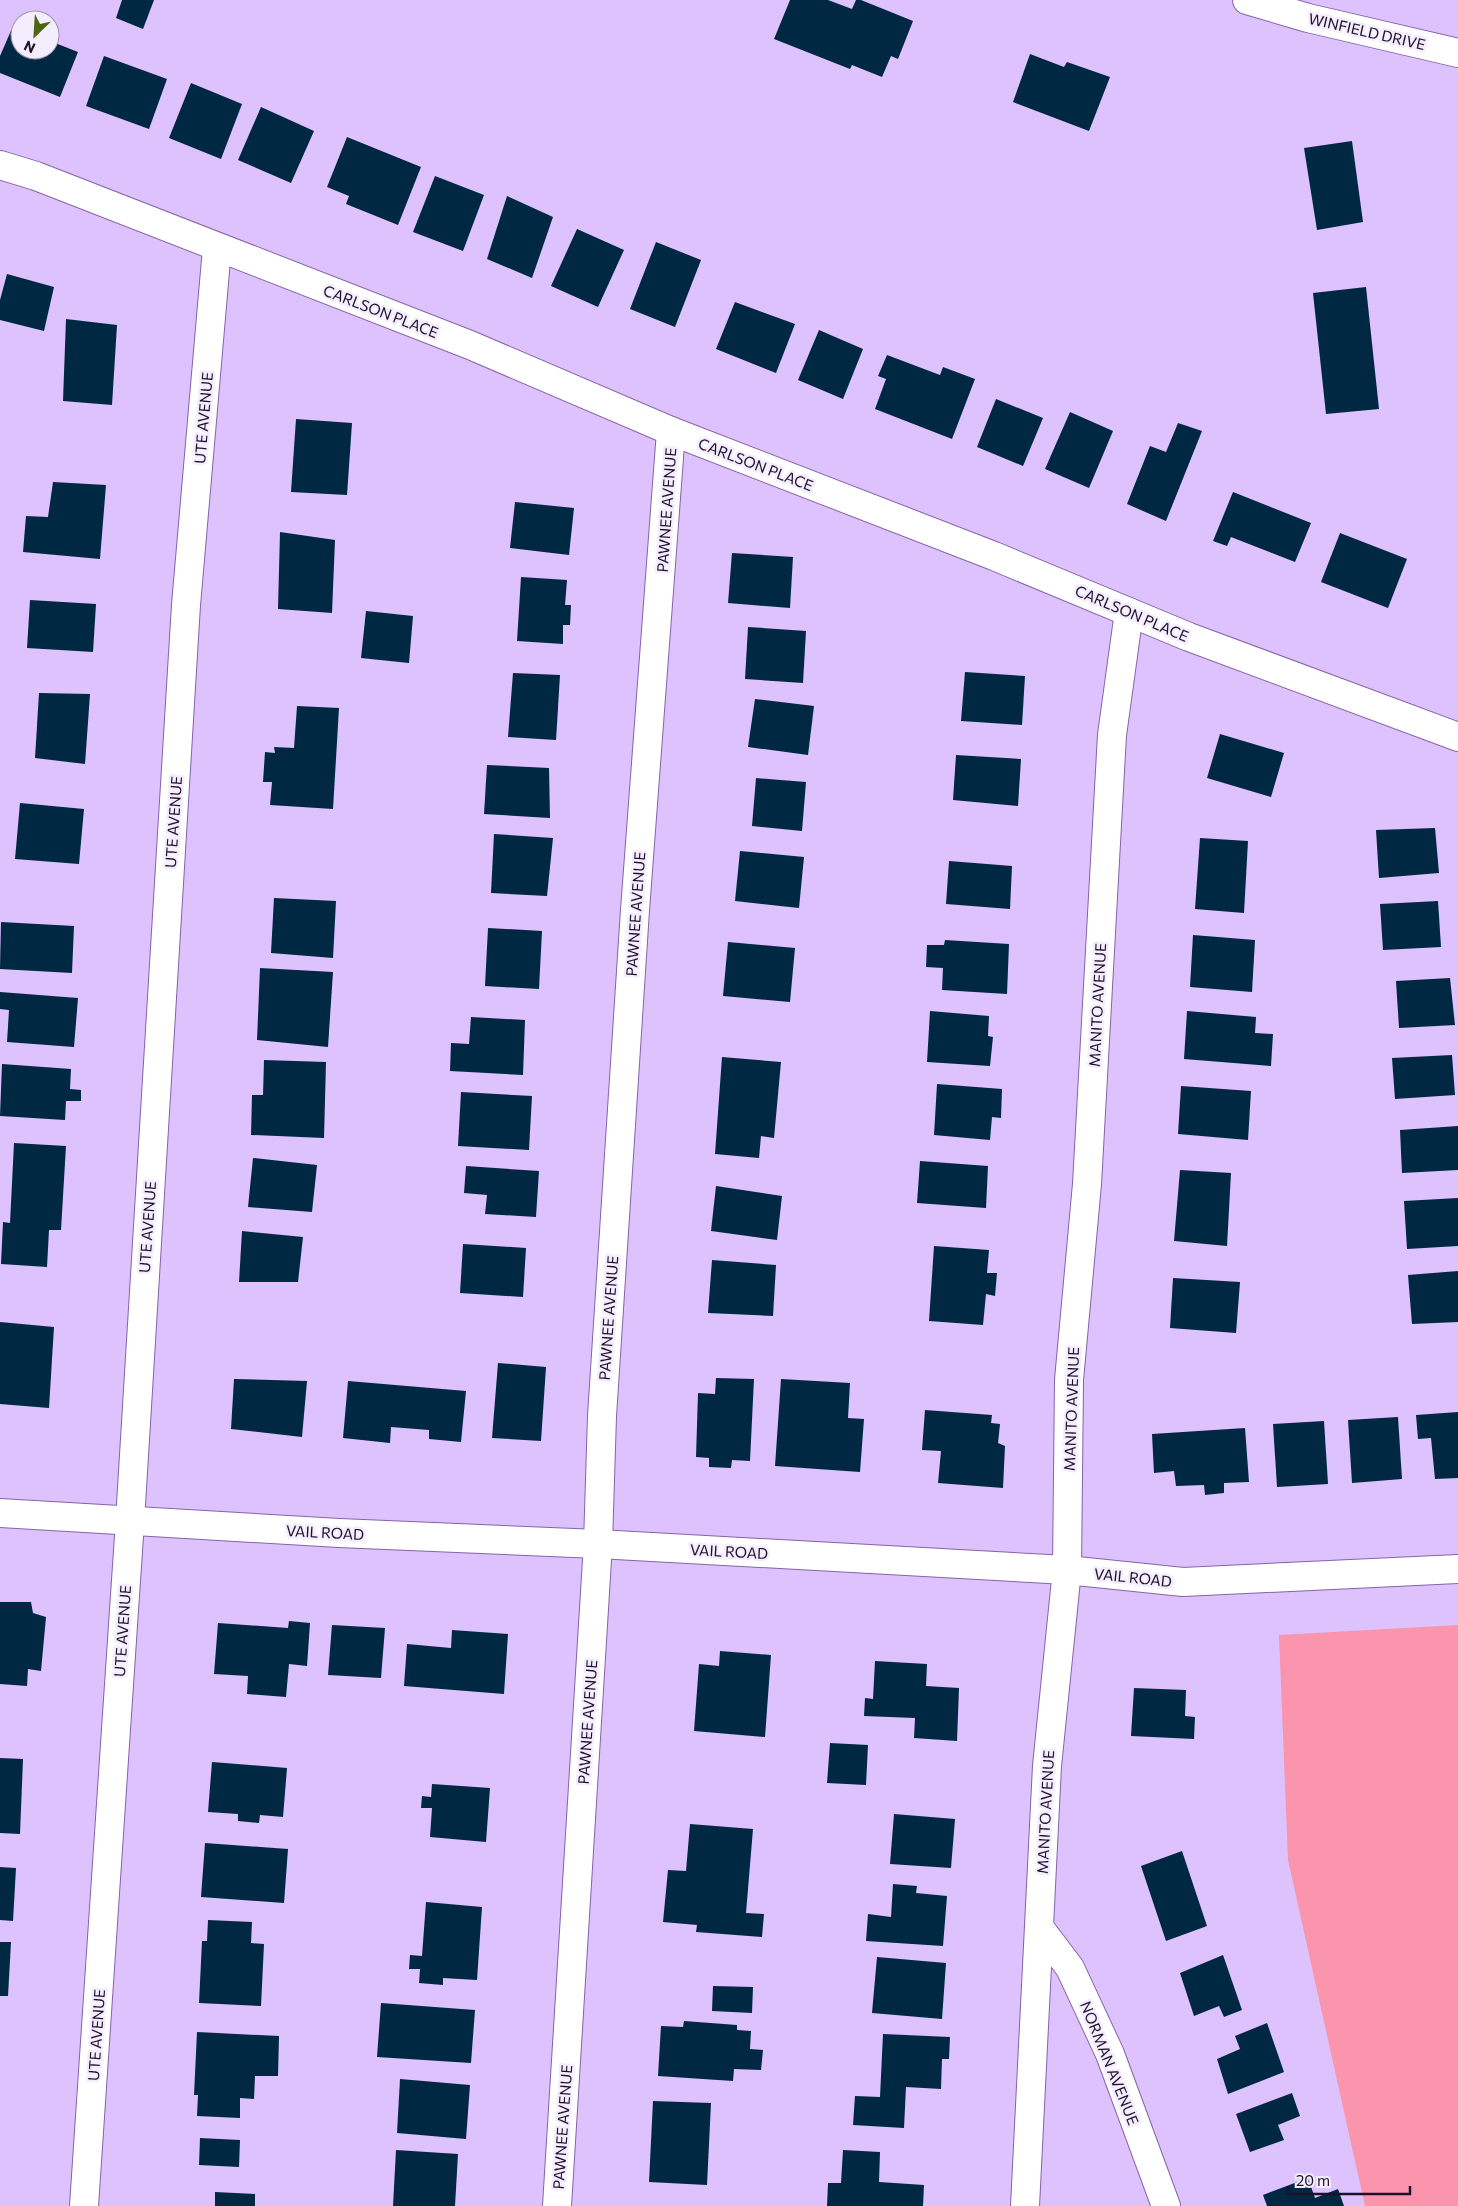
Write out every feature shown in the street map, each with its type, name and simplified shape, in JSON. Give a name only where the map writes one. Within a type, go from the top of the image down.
[{"type":"street","name":"WINFIELD DRIVE","points":[[1247,0],[1308,18],[1458,53]]},
{"type":"street","name":"CARLSON PLACE","points":[[0,165],[36,176],[470,345],[671,431],[994,556],[1189,637],[1458,737]]},
{"type":"street","name":"UTE AVENUE","points":[[84,2206],[130,1522],[186,605],[217,248]]},
{"type":"street","name":"PAWNEE AVENUE","points":[[557,2206],[598,1544],[604,1387],[634,920],[671,431]]},
{"type":"street","name":"MANITO AVENUE","points":[[1025,2206],[1047,1766],[1067,1570],[1069,1380],[1087,1184],[1112,734],[1129,612]]},
{"type":"street","name":"VAIL ROAD","points":[[0,1513],[130,1522],[598,1544],[1067,1570],[1183,1582],[1458,1570]]},
{"type":"street","name":"NORMAN AVENUE","points":[[1039,1928],[1070,1968],[1110,2054],[1166,2206]]},
{"type":"shaded area","points":[[1458,1625],[1458,2206],[1365,2206],[1288,1860],[1279,1635]]},
{"type":"building","points":[[122,0],[154,0],[143,29],[116,18]]},
{"type":"building","points":[[790,0],[828,0],[852,9],[856,0],[861,0],[913,21],[898,59],[891,56],[882,77],[852,65],[850,69],[774,39]]},
{"type":"building","points":[[10,33],[10,60],[60,60],[60,45],[78,52],[60,97],[0,73],[0,56]]},
{"type":"building","points":[[1030,54],[1064,67],[1067,62],[1110,77],[1089,131],[1013,102]]},
{"type":"building","points":[[104,56],[167,79],[149,129],[86,106]]},
{"type":"building","points":[[191,83],[242,104],[221,159],[169,138]]},
{"type":"building","points":[[261,107],[314,131],[291,183],[238,160]]},
{"type":"building","points":[[347,137],[421,167],[398,225],[346,204],[349,196],[327,187]]},
{"type":"building","points":[[1352,141],[1363,222],[1317,230],[1304,148]]},
{"type":"building","points":[[435,176],[484,195],[463,251],[413,232]]},
{"type":"building","points":[[507,196],[553,217],[532,278],[487,259]]},
{"type":"building","points":[[577,229],[624,250],[598,307],[551,286]]},
{"type":"building","points":[[656,242],[701,260],[675,327],[630,309]]},
{"type":"building","points":[[7,274],[54,287],[44,331],[0,320],[0,300]]},
{"type":"building","points":[[1366,287],[1379,409],[1326,414],[1313,293]]},
{"type":"building","points":[[735,302],[795,324],[776,373],[716,349]]},
{"type":"building","points":[[66,319],[117,325],[112,405],[63,401]]},
{"type":"building","points":[[819,330],[863,349],[843,399],[798,380]]},
{"type":"building","points":[[887,355],[940,375],[943,367],[975,379],[952,439],[875,409],[886,379],[878,376]]},
{"type":"building","points":[[996,399],[1043,418],[1023,466],[977,447]]},
{"type":"building","points":[[1070,412],[1113,431],[1089,488],[1045,469]]},
{"type":"building","points":[[296,419],[352,423],[347,495],[291,492]]},
{"type":"building","points":[[1178,423],[1202,431],[1166,521],[1127,504],[1150,446],[1166,452]]},
{"type":"building","points":[[53,482],[106,485],[100,559],[23,552],[26,516],[48,517]]},
{"type":"building","points":[[1233,492],[1311,523],[1295,562],[1231,537],[1227,546],[1213,541]]},
{"type":"building","points":[[515,502],[574,508],[569,555],[510,548]]},
{"type":"building","points":[[280,532],[335,540],[332,613],[278,609]]},
{"type":"building","points":[[1340,533],[1407,559],[1388,608],[1321,582]]},
{"type":"building","points":[[732,553],[793,557],[790,608],[728,603]]},
{"type":"building","points":[[521,577],[567,580],[565,605],[571,605],[570,625],[563,625],[563,644],[517,641]]},
{"type":"building","points":[[30,600],[96,604],[93,652],[27,648]]},
{"type":"building","points":[[366,611],[413,616],[409,663],[361,658]]},
{"type":"building","points":[[748,627],[806,631],[803,683],[745,679]]},
{"type":"building","points":[[965,672],[1025,676],[1022,725],[961,721]]},
{"type":"building","points":[[513,673],[560,675],[556,740],[508,737]]},
{"type":"building","points":[[39,693],[90,694],[85,764],[35,758]]},
{"type":"building","points":[[755,699],[814,706],[808,755],[748,747]]},
{"type":"building","points":[[297,706],[339,708],[333,809],[270,805],[272,782],[263,782],[265,752],[275,753],[274,747],[294,748]]},
{"type":"building","points":[[1220,734],[1284,753],[1271,797],[1207,778]]},
{"type":"building","points":[[956,755],[1021,759],[1018,806],[953,800]]},
{"type":"building","points":[[487,765],[549,768],[550,818],[484,814]]},
{"type":"building","points":[[756,778],[806,782],[802,831],[752,826]]},
{"type":"building","points":[[20,803],[84,809],[79,864],[15,859]]},
{"type":"building","points":[[1435,828],[1439,873],[1379,878],[1376,830]]},
{"type":"building","points":[[494,834],[553,838],[547,896],[491,893]]},
{"type":"building","points":[[1200,838],[1248,841],[1244,913],[1195,909]]},
{"type":"building","points":[[740,851],[804,857],[799,908],[735,901]]},
{"type":"building","points":[[949,861],[1012,866],[1010,909],[946,904]]},
{"type":"building","points":[[274,898],[336,901],[333,958],[271,953]]},
{"type":"building","points":[[1438,901],[1441,947],[1383,950],[1380,904]]},
{"type":"building","points":[[1,922],[74,926],[72,973],[0,969]]},
{"type":"building","points":[[488,928],[542,931],[539,989],[485,986]]},
{"type":"building","points":[[1193,935],[1255,940],[1252,992],[1190,987]]},
{"type":"building","points":[[945,940],[1009,944],[1007,994],[942,990],[943,968],[926,967],[927,945],[944,945]]},
{"type":"building","points":[[728,942],[795,948],[790,1002],[723,996]]},
{"type":"building","points":[[260,968],[333,972],[328,1047],[257,1040]]},
{"type":"building","points":[[1450,978],[1455,1025],[1399,1028],[1396,981]]},
{"type":"building","points":[[0,992],[78,998],[74,1047],[7,1042],[9,1010],[0,1009]]},
{"type":"building","points":[[930,1011],[989,1016],[988,1036],[993,1037],[990,1066],[927,1062]]},
{"type":"building","points":[[1187,1011],[1256,1017],[1255,1033],[1273,1034],[1271,1066],[1184,1059]]},
{"type":"building","points":[[471,1017],[525,1020],[523,1075],[450,1071],[451,1043],[469,1044]]},
{"type":"building","points":[[1452,1055],[1455,1095],[1395,1099],[1392,1058]]},
{"type":"building","points":[[722,1057],[781,1062],[774,1138],[761,1136],[759,1158],[715,1154]]},
{"type":"building","points":[[264,1060],[326,1062],[324,1138],[251,1135],[252,1095],[263,1095]]},
{"type":"building","points":[[2,1064],[71,1069],[70,1089],[81,1090],[81,1101],[66,1101],[65,1120],[0,1116]]},
{"type":"building","points":[[937,1084],[1002,1089],[1001,1118],[992,1117],[990,1140],[934,1135]]},
{"type":"building","points":[[1181,1086],[1251,1091],[1248,1140],[1178,1134]]},
{"type":"building","points":[[461,1092],[532,1096],[529,1150],[458,1146]]},
{"type":"building","points":[[1458,1126],[1458,1170],[1402,1173],[1400,1130]]},
{"type":"building","points":[[14,1143],[66,1146],[61,1230],[49,1230],[47,1267],[1,1264],[3,1222],[10,1223]]},
{"type":"building","points":[[253,1158],[317,1165],[312,1212],[248,1207]]},
{"type":"building","points":[[920,1161],[988,1166],[986,1208],[917,1203]]},
{"type":"building","points":[[466,1166],[539,1171],[536,1217],[485,1214],[487,1195],[464,1193]]},
{"type":"building","points":[[1180,1170],[1231,1173],[1227,1246],[1174,1241]]},
{"type":"building","points":[[716,1186],[782,1196],[777,1240],[711,1231]]},
{"type":"building","points":[[1458,1198],[1458,1246],[1407,1249],[1404,1201]]},
{"type":"building","points":[[242,1231],[303,1237],[298,1282],[239,1282]]},
{"type":"building","points":[[463,1244],[526,1248],[523,1297],[460,1293]]},
{"type":"building","points":[[934,1246],[989,1250],[987,1273],[997,1273],[995,1296],[986,1294],[983,1325],[929,1321]]},
{"type":"building","points":[[712,1260],[776,1265],[773,1316],[708,1313]]},
{"type":"building","points":[[1458,1271],[1458,1322],[1412,1324],[1408,1275]]},
{"type":"building","points":[[1173,1278],[1240,1282],[1236,1333],[1170,1328]]},
{"type":"building","points":[[0,1322],[54,1327],[49,1408],[0,1404]]},
{"type":"building","points":[[498,1363],[546,1367],[541,1441],[492,1438]]},
{"type":"building","points":[[716,1378],[754,1379],[750,1461],[732,1460],[731,1468],[709,1467],[709,1458],[696,1457],[698,1393],[715,1394]]},
{"type":"building","points":[[234,1379],[307,1381],[302,1437],[231,1429]]},
{"type":"building","points":[[781,1379],[850,1383],[848,1418],[864,1419],[860,1472],[775,1466]]},
{"type":"building","points":[[348,1381],[466,1391],[461,1442],[429,1439],[429,1430],[391,1427],[390,1443],[343,1438]]},
{"type":"building","points":[[925,1410],[992,1415],[991,1423],[1000,1424],[998,1443],[1005,1446],[1003,1488],[938,1483],[941,1451],[922,1450]]},
{"type":"building","points":[[1458,1412],[1458,1478],[1435,1479],[1431,1438],[1418,1439],[1416,1415]]},
{"type":"building","points":[[1398,1417],[1402,1479],[1352,1483],[1348,1420]]},
{"type":"building","points":[[1324,1421],[1328,1484],[1277,1487],[1273,1424]]},
{"type":"building","points":[[1245,1428],[1249,1482],[1224,1483],[1224,1493],[1205,1495],[1204,1485],[1176,1486],[1174,1471],[1154,1473],[1152,1434]]},
{"type":"building","points":[[0,1602],[31,1602],[33,1613],[46,1617],[41,1671],[28,1669],[27,1686],[0,1684]]},
{"type":"building","points":[[289,1621],[310,1623],[307,1666],[289,1664],[286,1697],[247,1694],[248,1676],[214,1674],[218,1623],[288,1628]]},
{"type":"building","points":[[332,1625],[385,1628],[381,1678],[328,1675]]},
{"type":"building","points":[[452,1630],[508,1634],[504,1694],[404,1686],[407,1644],[451,1648]]},
{"type":"building","points":[[720,1651],[771,1655],[765,1737],[694,1731],[699,1664],[719,1666]]},
{"type":"building","points":[[875,1661],[927,1664],[926,1686],[959,1688],[957,1741],[914,1738],[915,1718],[864,1716],[865,1698],[873,1699]]},
{"type":"building","points":[[1134,1688],[1186,1690],[1185,1716],[1195,1717],[1194,1739],[1131,1736]]},
{"type":"building","points":[[830,1743],[868,1745],[866,1785],[827,1783]]},
{"type":"building","points":[[0,1758],[23,1759],[20,1834],[0,1833]]},
{"type":"building","points":[[212,1762],[287,1768],[283,1817],[260,1815],[259,1823],[238,1821],[238,1814],[208,1812]]},
{"type":"building","points":[[432,1784],[490,1788],[486,1842],[430,1837],[432,1808],[421,1808],[422,1796],[431,1797]]},
{"type":"building","points":[[894,1814],[955,1819],[951,1868],[890,1864]]},
{"type":"building","points":[[690,1824],[753,1829],[746,1913],[764,1914],[762,1937],[696,1932],[697,1925],[663,1922],[668,1870],[686,1871]]},
{"type":"building","points":[[205,1843],[288,1849],[284,1903],[201,1897]]},
{"type":"building","points":[[1182,1851],[1207,1926],[1166,1941],[1141,1866]]},
{"type":"building","points":[[0,1867],[16,1868],[13,1921],[0,1920]]},
{"type":"building","points":[[893,1884],[917,1886],[916,1893],[947,1896],[943,1946],[866,1941],[868,1914],[891,1917]]},
{"type":"building","points":[[426,1902],[482,1907],[477,1980],[443,1978],[443,1985],[419,1983],[420,1969],[409,1969],[410,1955],[422,1956]]},
{"type":"building","points":[[208,1920],[252,1922],[251,1943],[264,1944],[261,2006],[199,2003],[202,1941],[207,1941]]},
{"type":"building","points":[[0,1942],[11,1942],[8,1996],[0,1996]]},
{"type":"building","points":[[1223,1955],[1242,2010],[1224,2017],[1219,2006],[1194,2016],[1180,1973]]},
{"type":"building","points":[[877,1957],[946,1963],[942,2019],[872,2013]]},
{"type":"building","points":[[713,1986],[753,1987],[752,2013],[712,2011]]},
{"type":"building","points":[[381,2003],[475,2010],[471,2063],[377,2057]]},
{"type":"building","points":[[684,2021],[737,2025],[737,2030],[751,2031],[750,2049],[763,2050],[761,2070],[734,2069],[733,2081],[658,2076],[661,2026],[683,2027]]},
{"type":"building","points":[[1267,2023],[1284,2072],[1228,2094],[1217,2059],[1240,2049],[1235,2036]]},
{"type":"building","points":[[197,2032],[279,2036],[278,2076],[255,2076],[254,2099],[240,2098],[240,2118],[197,2116],[198,2095],[194,2095]]},
{"type":"building","points":[[883,2034],[950,2037],[949,2059],[942,2059],[941,2089],[906,2087],[904,2128],[853,2125],[855,2096],[880,2097]]},
{"type":"building","points":[[400,2079],[470,2085],[466,2139],[397,2133]]},
{"type":"building","points":[[1292,2093],[1300,2116],[1278,2125],[1284,2140],[1250,2152],[1236,2114]]},
{"type":"building","points":[[653,2101],[711,2103],[707,2185],[649,2182]]},
{"type":"building","points":[[200,2138],[240,2140],[239,2167],[199,2165]]},
{"type":"building","points":[[396,2150],[458,2154],[455,2206],[393,2206]]},
{"type":"building","points":[[843,2150],[880,2152],[879,2182],[924,2185],[923,2206],[827,2206],[828,2183],[841,2183]]},
{"type":"building","points":[[1308,2178],[1315,2198],[1338,2189],[1344,2206],[1267,2206],[1263,2195]]},
{"type":"building","points":[[215,2192],[255,2194],[255,2206],[215,2206]]}]
